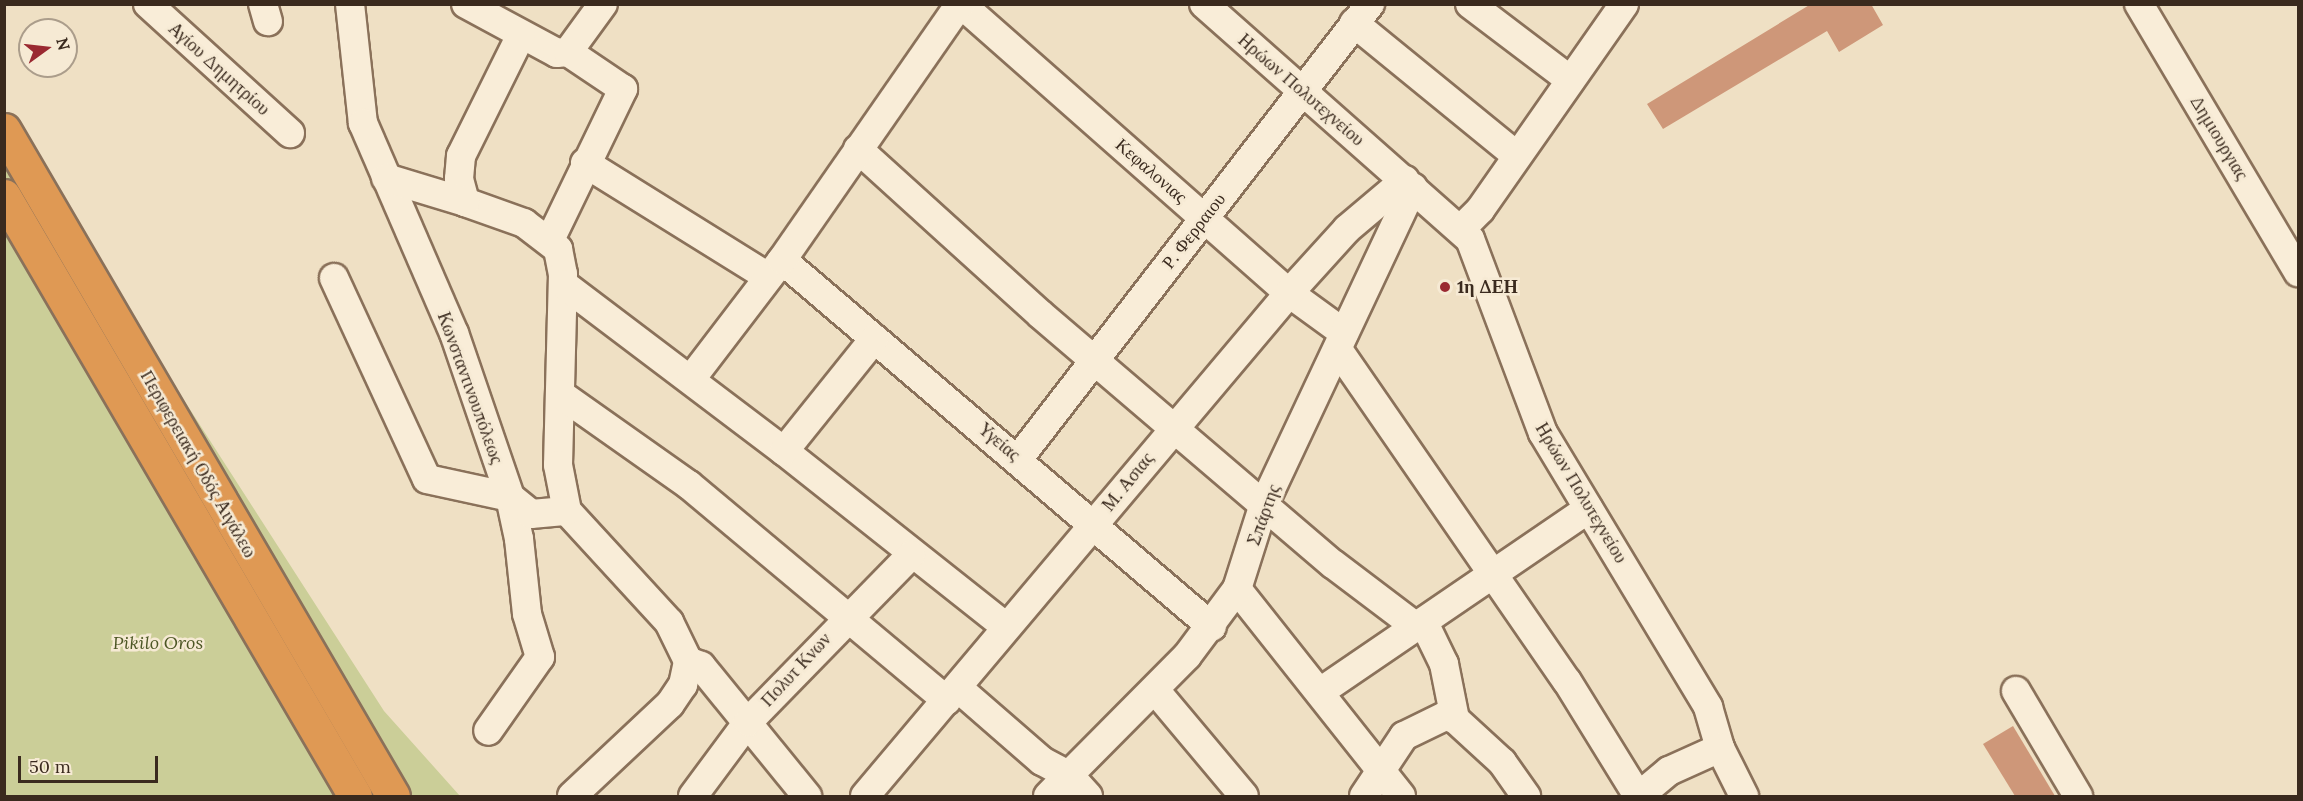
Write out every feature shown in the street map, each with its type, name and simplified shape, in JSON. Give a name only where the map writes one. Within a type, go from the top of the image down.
[{"type":"highway","name":"Περιφερειακή Οδός Αιγάλεω","points":[[4,130],[393,796]]},
{"type":"highway","name":"Περιφερειακή Οδός Αιγάλεω","points":[[4,196],[355,796]]},
{"type":"street","name":"Αγίου Δημητρίου","points":[[148,4],[290,133]]},
{"type":"street","name":"Κωνσταντινουπόλεως","points":[[350,4],[357,99],[386,178],[454,333],[510,496],[527,614],[540,657],[488,731]]},
{"type":"street","points":[[466,4],[544,48],[568,52],[623,89],[585,162],[550,240]]},
{"type":"street","points":[[568,52],[603,4]]},
{"type":"street","points":[[692,379],[775,268],[961,4]]},
{"type":"street","name":"Κεφαλονιας","points":[[961,4],[1289,292],[1342,342],[1493,574],[1567,681],[1638,796]]},
{"type":"street","points":[[1470,4],[1570,80]]},
{"type":"street","points":[[1461,229],[1480,210],[1516,155],[1624,4]]},
{"type":"street","name":"Δημιουργιας","points":[[2139,4],[2298,272]]},
{"type":"street","name":"Ηρώων Πολυτεχνείου","points":[[1209,6],[1301,90],[1461,229],[1482,259],[1543,433],[1698,689],[1720,748],[1744,796]]},
{"type":"street","points":[[1362,14],[1516,155]]},
{"type":"street","name":"Ρ. Φερραιου","points":[[1019,458],[1301,90],[1362,14]]},
{"type":"street","points":[[465,202],[459,179],[461,156],[520,35]]},
{"type":"street","points":[[858,149],[1264,504],[1415,626],[1427,629],[1436,643],[1455,718],[1502,762],[1526,796]]},
{"type":"street","name":"Υγείας","points":[[585,162],[775,268],[874,339],[1019,458],[1093,526],[1212,627]]},
{"type":"street","points":[[386,178],[524,223],[550,240],[558,249],[562,284],[558,465],[567,511],[669,622],[688,661],[683,685],[670,704],[572,796]]},
{"type":"street","name":"Μ. Ασιας","points":[[865,796],[953,695],[1006,627],[1289,292],[1347,228],[1409,184]]},
{"type":"street","name":"Σπάρτης","points":[[1048,796],[1079,786],[1155,690],[1212,627],[1237,589],[1264,504],[1342,342],[1409,184]]},
{"type":"street","points":[[334,278],[427,479],[510,496],[531,514],[567,511]]},
{"type":"street","points":[[562,284],[692,379],[1006,627]]},
{"type":"street","points":[[784,451],[874,339]]},
{"type":"street","points":[[560,394],[688,485],[845,619],[1079,786]]},
{"type":"street","points":[[1320,692],[1588,509]]},
{"type":"street","name":"Πολυτ Κνων","points":[[693,796],[748,722],[845,619],[912,555]]},
{"type":"street","points":[[1237,589],[1320,692],[1372,785],[1401,796]]},
{"type":"street","points":[[688,661],[700,666],[807,796]]},
{"type":"street","points":[[1155,690],[1244,796]]},
{"type":"street","points":[[2016,691],[2079,796]]},
{"type":"street","points":[[1372,785],[1404,735],[1433,718],[1455,718]]},
{"type":"street","points":[[1638,796],[1669,771],[1720,748]]},
{"type":"green space","name":"Pikilo Oros","points":[[5,122],[384,711],[460,796],[5,796]]},
{"type":"building","points":[[1811,4],[1871,4],[1883,25],[1839,52],[1827,31],[1663,129],[1647,104]]},
{"type":"building","points":[[2013,726],[2055,796],[2015,796],[1983,744]]},
{"type":"place","name":"1η ΔΕΗ","points":[[1445,287]]}]
